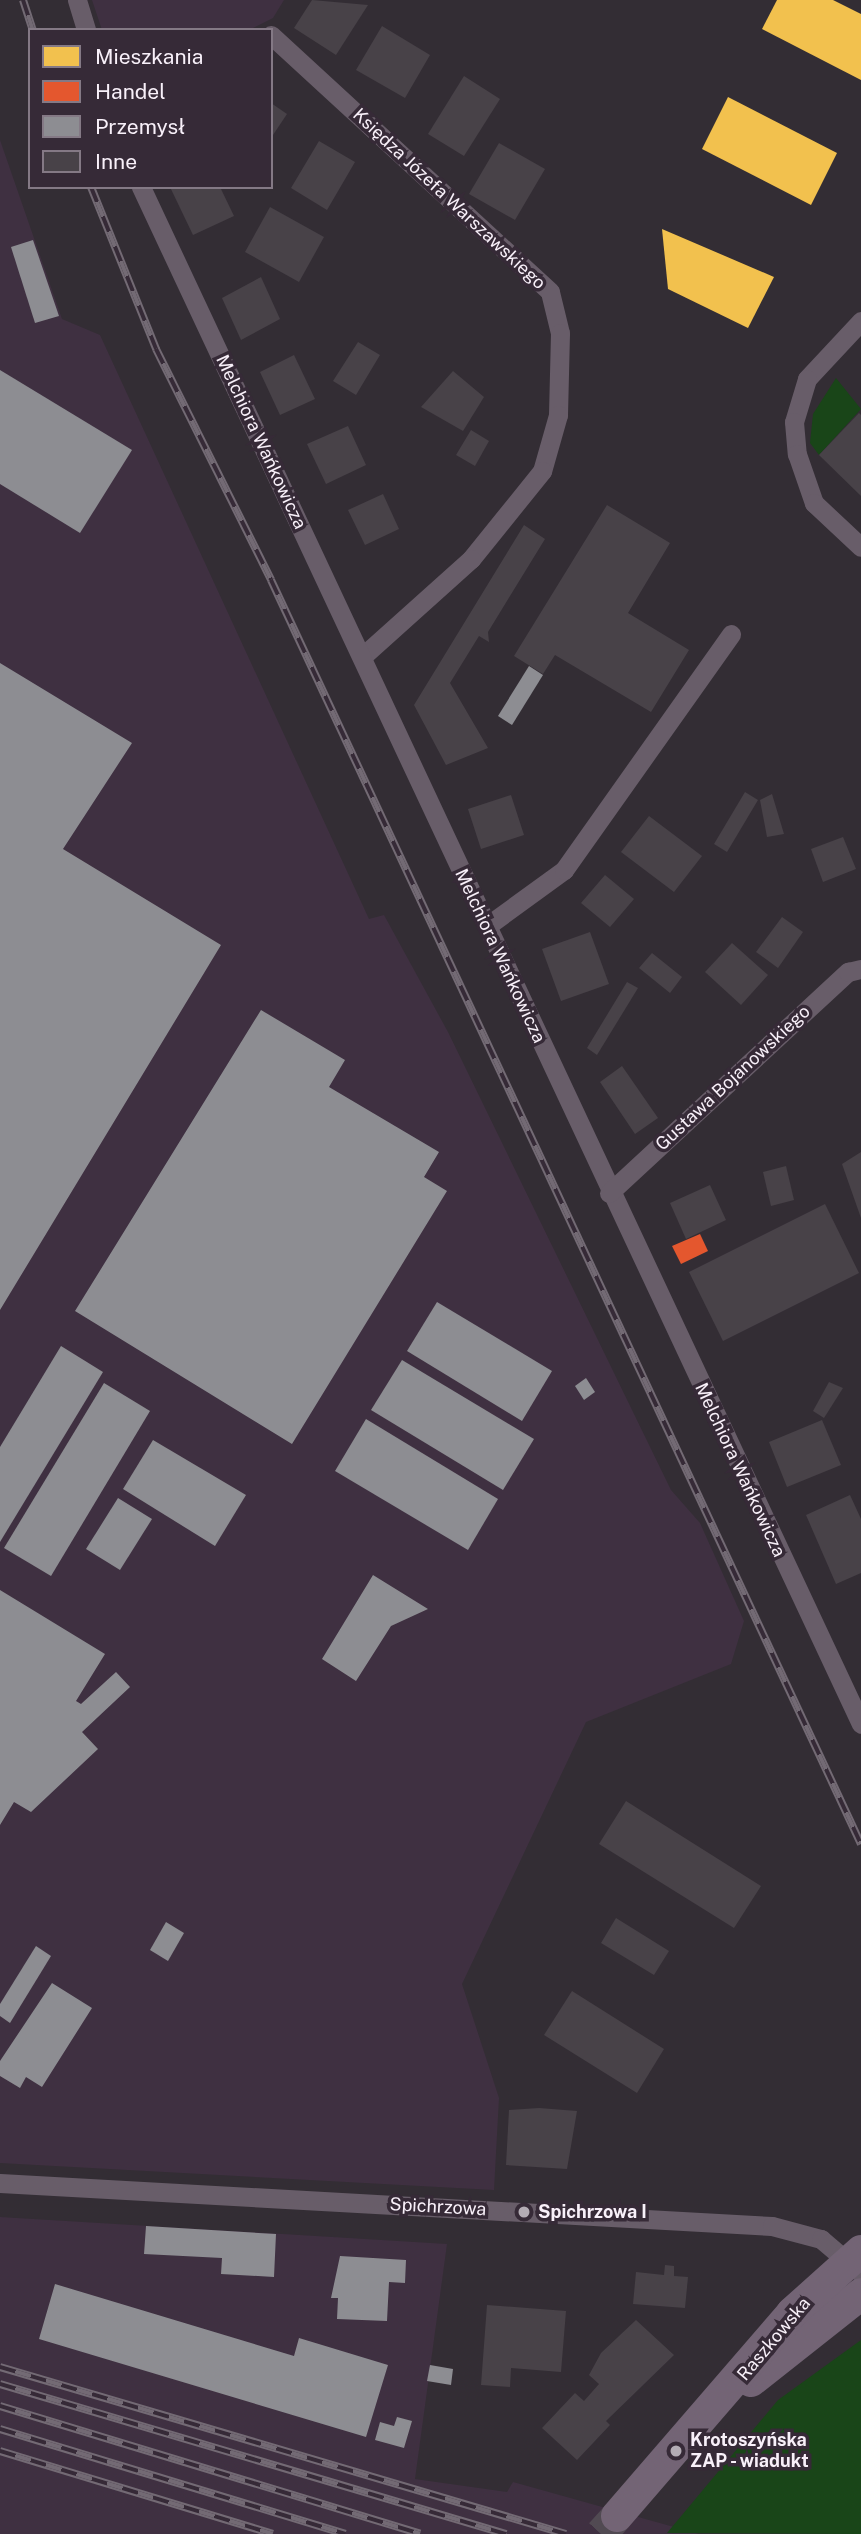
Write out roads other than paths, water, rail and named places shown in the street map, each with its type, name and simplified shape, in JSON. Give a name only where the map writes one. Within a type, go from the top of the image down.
[{"type":"main road","name":"Raszkowska","points":[[617,2516],[721,2403],[792,2313],[857,2261]]},
{"type":"main road","name":"Raszkowska","points":[[721,2403],[861,2294]]},
{"type":"street","points":[[77,0],[85,28]]},
{"type":"street","name":"Księdza Józefa Warszawskiego","points":[[273,37],[550,292],[560,333],[558,415],[542,471],[471,559],[363,656]]},
{"type":"street","name":"Melchiora Wańkowicza","points":[[142,189],[363,656],[609,1193],[861,1724]]},
{"type":"street","points":[[861,321],[807,379],[794,422],[797,454],[814,503],[861,547]]},
{"type":"street","points":[[486,926],[564,870],[732,634]]},
{"type":"street","name":"Gustawa Bojanowskiego","points":[[609,1193],[848,972],[861,969]]},
{"type":"street","name":"Spichrzowa","points":[[0,2183],[772,2226],[821,2239],[857,2261]]},
{"type":"tunnel","points":[[601,2534],[617,2516]]},
{"type":"railway","points":[[23,0],[32,28]]},
{"type":"railway","points":[[92,189],[156,349],[271,580],[861,1844]]},
{"type":"railway","points":[[0,2367],[566,2534]]},
{"type":"railway","points":[[0,2384],[506,2534]]},
{"type":"railway","points":[[0,2406],[420,2534]]},
{"type":"railway","points":[[0,2429],[345,2534]]},
{"type":"railway","points":[[0,2451],[273,2534]]},
{"type":"place","name":"Spichrzowa I","points":[[524,2212]]},
{"type":"place","name":"Krotoszyńska ZAP - wiadukt","points":[[676,2451]]}]
